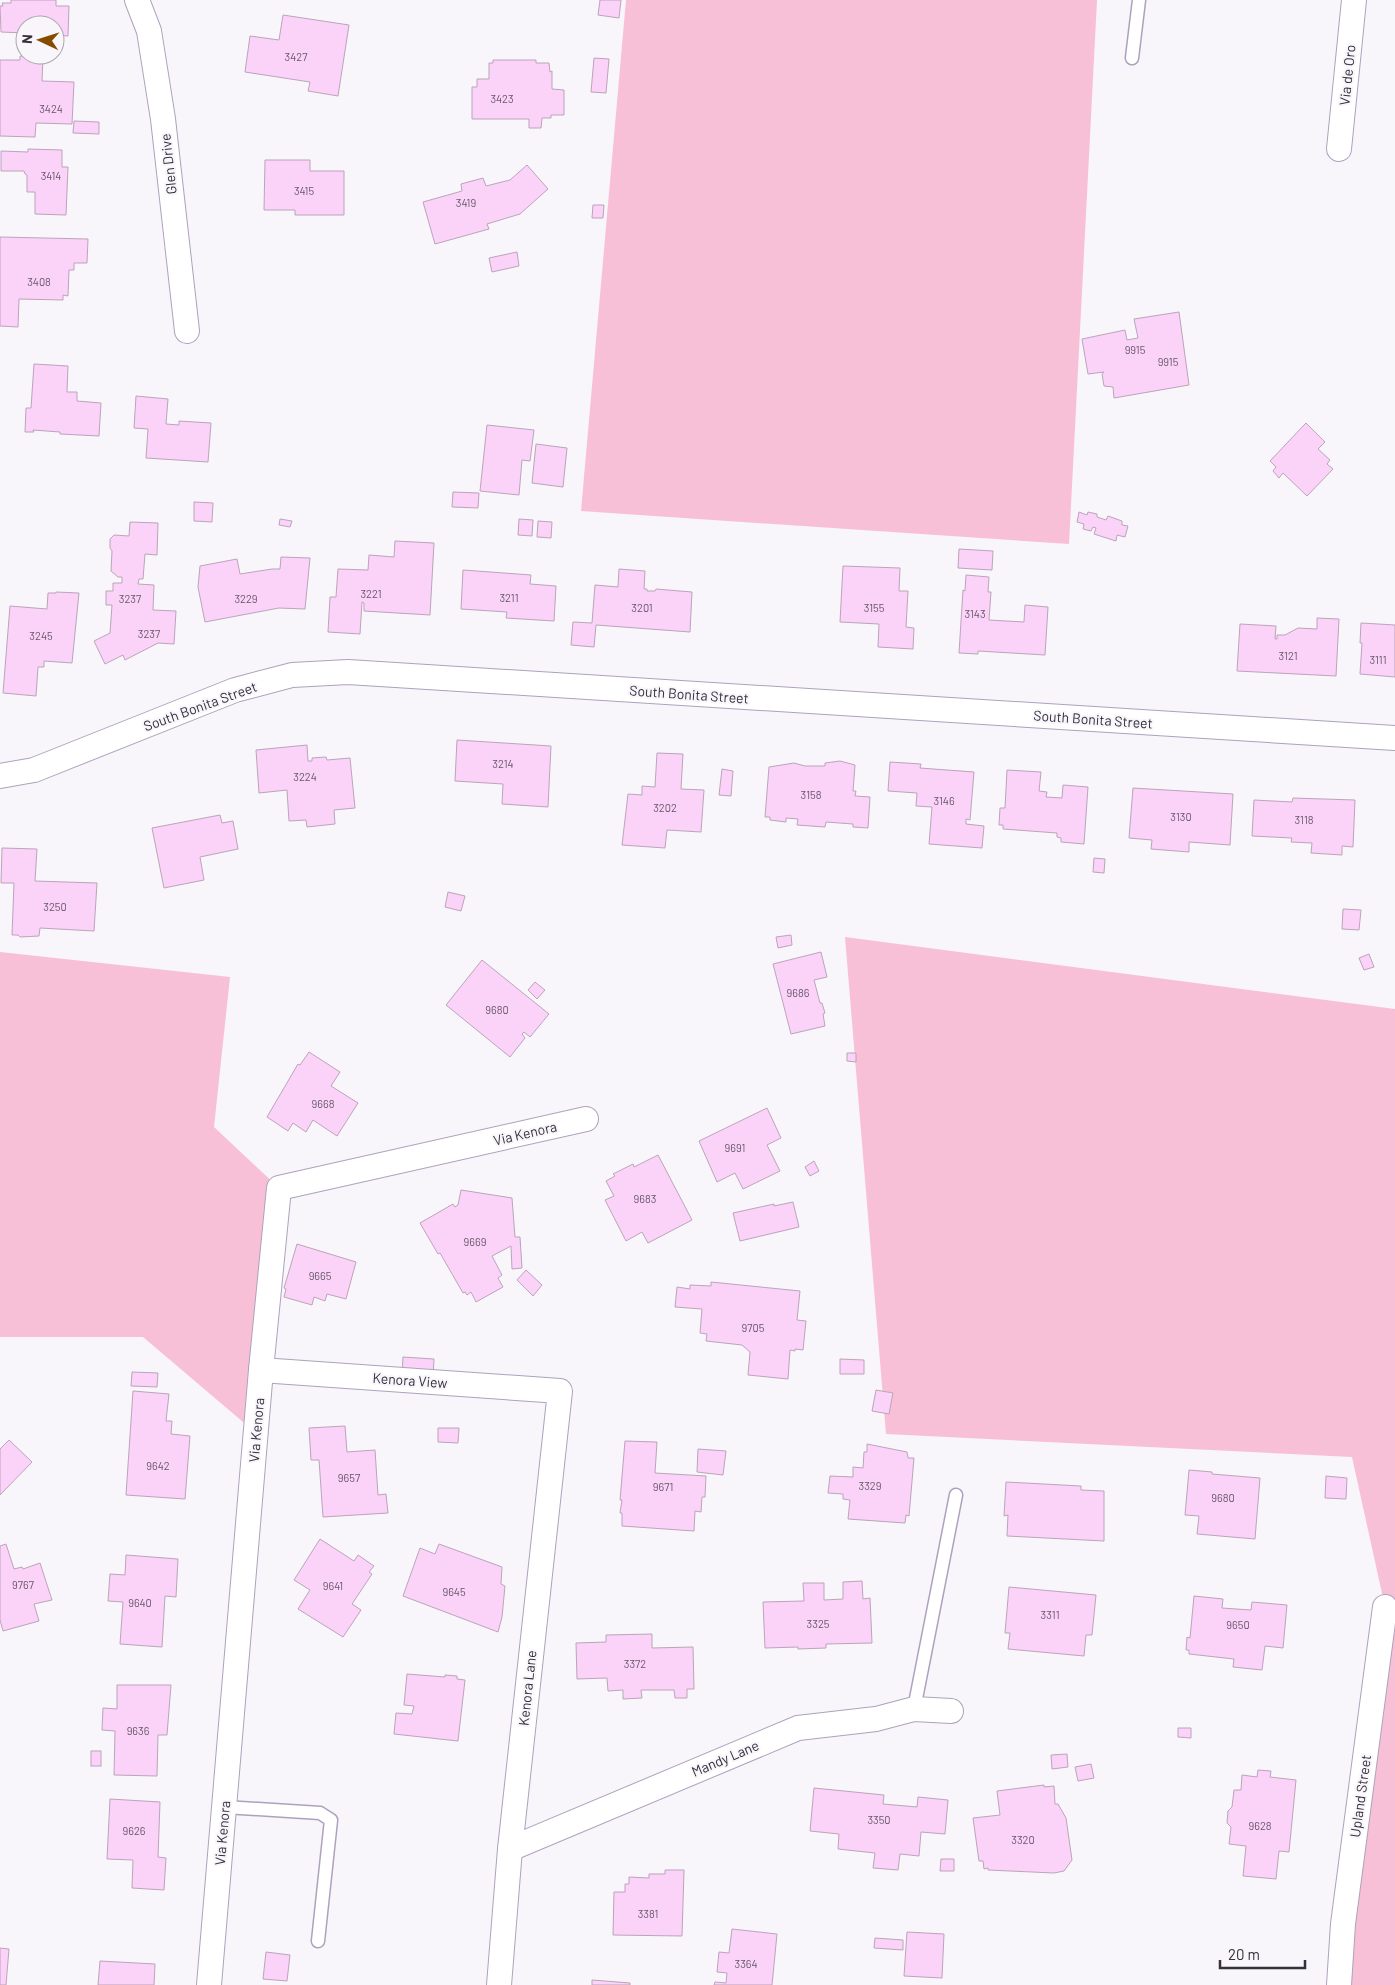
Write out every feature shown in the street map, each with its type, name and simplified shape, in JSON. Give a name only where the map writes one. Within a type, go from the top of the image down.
[{"type":"street","name":"Glen Drive","points":[[137,0],[149,31],[158,90],[187,331]]},
{"type":"street","name":"Via de Oro","points":[[1339,149],[1354,0]]},
{"type":"street","name":"South Bonita Street","points":[[0,776],[34,770],[235,690],[292,675],[348,672],[1395,738]]},
{"type":"street","name":"Via Kenora","points":[[209,1985],[261,1370],[279,1188],[586,1120]]},
{"type":"street","name":"Kenora View","points":[[261,1370],[560,1391]]},
{"type":"street","name":"Kenora Lane","points":[[499,1985],[510,1849],[560,1391]]},
{"type":"street","name":"Upland Street","points":[[1339,1985],[1343,1924],[1385,1607]]},
{"type":"street","name":"Mandy Lane","points":[[510,1849],[798,1728],[876,1719],[914,1709],[950,1711]]},
{"type":"lane","points":[[1132,58],[1139,0]]},
{"type":"lane","points":[[914,1709],[956,1494]]},
{"type":"lane","points":[[224,1807],[320,1813],[331,1820],[318,1940]]},
{"type":"shaded area","points":[[626,0],[1097,0],[1069,544],[581,511]]},
{"type":"shaded area","points":[[845,937],[1395,1009],[1395,1985],[1344,1985],[1385,1607],[1352,1457],[886,1434]]},
{"type":"shaded area","points":[[0,952],[230,977],[214,1127],[279,1188],[256,1433],[143,1337],[0,1337]]},
{"type":"building","points":[[11,0],[56,0],[56,6],[69,6],[68,36],[65,36],[65,15],[15,15],[15,33],[1,32],[0,6],[3,6],[2,3],[11,3]]},
{"type":"building","points":[[600,0],[621,0],[619,18],[598,15]]},
{"type":"building","points":[[283,15],[349,25],[338,96],[308,91],[310,82],[245,72],[250,36],[279,40]]},
{"type":"building","points":[[594,58],[609,59],[606,93],[591,92]]},
{"type":"building","points":[[0,60],[15,60],[15,65],[43,65],[42,81],[74,82],[72,124],[36,123],[35,137],[0,136]]},
{"type":"building","points":[[493,60],[536,60],[536,63],[549,63],[550,72],[552,71],[552,89],[564,90],[564,115],[551,115],[551,118],[542,118],[541,128],[529,128],[529,119],[472,119],[472,87],[477,87],[477,79],[489,79],[489,63],[493,63]]},
{"type":"building","points":[[74,121],[99,122],[99,134],[73,133]]},
{"type":"building","points":[[28,149],[62,150],[62,167],[68,167],[66,215],[35,214],[35,192],[27,192],[27,175],[24,171],[1,171],[1,151],[28,152]]},
{"type":"building","points":[[265,160],[310,160],[310,171],[344,171],[344,215],[295,215],[295,210],[264,210]]},
{"type":"building","points":[[527,165],[548,189],[520,214],[487,224],[489,229],[435,244],[423,202],[462,191],[461,184],[483,178],[486,186],[510,180]]},
{"type":"building","points":[[593,205],[604,205],[603,218],[592,218]]},
{"type":"building","points":[[0,237],[88,239],[87,263],[74,263],[74,270],[69,270],[68,296],[63,295],[63,300],[19,299],[18,327],[0,326]]},
{"type":"building","points":[[517,252],[519,266],[492,272],[489,258]]},
{"type":"building","points":[[1179,312],[1189,385],[1114,398],[1113,387],[1104,386],[1102,374],[1104,372],[1088,374],[1082,339],[1125,330],[1127,340],[1138,338],[1134,319]]},
{"type":"building","points":[[34,364],[68,366],[67,392],[77,392],[77,401],[101,403],[99,436],[60,434],[60,432],[33,430],[34,432],[25,432],[26,408],[31,408]]},
{"type":"building","points":[[136,396],[168,399],[166,424],[179,425],[179,421],[211,423],[208,462],[146,458],[148,429],[134,428]]},
{"type":"building","points":[[1306,423],[1325,442],[1318,449],[1330,460],[1327,464],[1333,469],[1307,496],[1283,473],[1279,478],[1273,471],[1276,467],[1270,461]]},
{"type":"building","points":[[487,425],[534,430],[530,461],[522,460],[519,495],[480,491]]},
{"type":"building","points":[[536,444],[567,448],[563,487],[532,483]]},
{"type":"building","points":[[453,492],[479,493],[478,508],[452,507]]},
{"type":"building","points":[[194,502],[213,503],[212,522],[194,521]]},
{"type":"building","points":[[1079,512],[1087,515],[1088,512],[1097,514],[1097,517],[1106,520],[1108,516],[1122,521],[1122,525],[1128,526],[1125,537],[1117,535],[1116,541],[1094,534],[1096,528],[1093,527],[1091,531],[1083,529],[1084,524],[1077,522]]},
{"type":"building","points":[[280,519],[292,521],[290,527],[279,525]]},
{"type":"building","points":[[519,519],[533,520],[532,536],[518,535]]},
{"type":"building","points":[[538,521],[552,522],[551,538],[537,537]]},
{"type":"building","points":[[130,522],[158,523],[157,555],[145,554],[143,579],[139,579],[138,584],[154,585],[153,610],[176,611],[174,644],[158,643],[125,660],[123,655],[105,664],[94,641],[110,633],[112,605],[106,605],[106,591],[113,591],[113,583],[122,583],[122,577],[118,577],[111,571],[112,551],[110,539],[114,535],[129,536]]},
{"type":"building","points":[[395,541],[434,543],[430,615],[364,611],[364,603],[362,602],[360,634],[328,632],[330,597],[336,597],[338,569],[368,570],[369,555],[394,557]]},
{"type":"building","points":[[959,549],[993,551],[992,570],[958,568]]},
{"type":"building","points":[[281,557],[310,558],[305,609],[279,608],[205,622],[198,587],[200,566],[237,559],[240,574],[280,569]]},
{"type":"building","points":[[843,566],[900,568],[899,591],[908,591],[906,627],[914,628],[913,649],[878,647],[879,624],[840,622]]},
{"type":"building","points":[[619,569],[645,571],[644,589],[647,589],[647,591],[655,591],[656,589],[692,592],[690,632],[596,625],[594,647],[571,645],[573,622],[592,623],[595,585],[618,587]]},
{"type":"building","points":[[463,570],[531,575],[530,584],[556,586],[554,621],[506,618],[507,612],[461,609]]},
{"type":"building","points":[[966,575],[989,577],[988,592],[991,592],[989,620],[1024,622],[1025,605],[1048,607],[1045,655],[978,651],[978,654],[959,653],[963,590],[965,591]]},
{"type":"building","points":[[48,593],[79,593],[72,663],[44,661],[44,667],[38,667],[36,696],[3,693],[10,606],[47,609]]},
{"type":"building","points":[[1317,618],[1339,619],[1336,676],[1237,671],[1240,624],[1276,626],[1275,639],[1277,639],[1277,635],[1285,635],[1298,628],[1317,629]]},
{"type":"building","points":[[1361,623],[1395,625],[1395,677],[1360,674]]},
{"type":"building","points":[[457,740],[551,746],[548,807],[502,804],[503,784],[455,781]]},
{"type":"building","points":[[307,745],[308,761],[312,761],[312,758],[326,757],[327,760],[350,758],[355,808],[334,810],[335,824],[307,827],[306,820],[289,821],[287,790],[259,793],[256,750]]},
{"type":"building","points":[[657,753],[683,754],[681,789],[704,790],[701,832],[667,830],[665,848],[622,845],[628,794],[642,795],[642,786],[655,787]]},
{"type":"building","points":[[840,761],[855,765],[853,791],[856,791],[855,796],[870,797],[868,828],[853,827],[853,824],[826,822],[825,827],[797,825],[798,819],[786,818],[786,822],[770,820],[770,817],[765,817],[769,767],[794,763],[805,766],[825,766],[825,763]]},
{"type":"building","points":[[890,762],[921,764],[920,768],[974,772],[970,820],[966,819],[966,824],[984,826],[982,848],[929,844],[932,807],[916,806],[917,793],[888,791]]},
{"type":"building","points":[[722,769],[733,771],[731,796],[719,795]]},
{"type":"building","points":[[1007,770],[1041,772],[1039,791],[1047,792],[1046,797],[1062,798],[1063,785],[1088,787],[1084,844],[1061,842],[1061,838],[1057,837],[1057,833],[1003,829],[1003,825],[999,825],[1000,808],[1005,808]]},
{"type":"building","points":[[1133,788],[1233,794],[1230,845],[1189,842],[1189,852],[1151,849],[1152,840],[1129,838]]},
{"type":"building","points":[[1293,798],[1355,800],[1353,847],[1342,846],[1342,855],[1311,853],[1312,843],[1291,842],[1292,838],[1252,836],[1254,800],[1292,802]]},
{"type":"building","points":[[220,815],[222,823],[233,821],[238,849],[200,857],[204,880],[164,888],[152,828]]},
{"type":"building","points":[[2,848],[37,849],[35,881],[97,883],[94,931],[40,928],[39,936],[20,937],[12,935],[14,883],[1,883]]},
{"type":"building","points":[[1094,858],[1105,859],[1104,873],[1093,872]]},
{"type":"building","points":[[448,892],[465,896],[461,911],[445,907]]},
{"type":"building","points":[[1343,909],[1361,910],[1359,930],[1342,929]]},
{"type":"building","points":[[791,935],[792,945],[778,948],[776,937]]},
{"type":"building","points":[[821,952],[827,977],[814,980],[820,1003],[822,1003],[825,1013],[823,1014],[825,1026],[791,1034],[773,964]]},
{"type":"building","points":[[1369,954],[1374,967],[1364,970],[1359,958]]},
{"type":"building","points":[[482,960],[549,1014],[530,1037],[524,1032],[522,1034],[525,1038],[510,1057],[446,1005]]},
{"type":"building","points":[[535,982],[545,990],[537,999],[528,990]]},
{"type":"building","points":[[309,1052],[340,1072],[331,1086],[358,1103],[337,1136],[313,1120],[306,1132],[293,1123],[288,1131],[267,1117],[298,1064],[300,1065]]},
{"type":"building","points":[[847,1053],[856,1053],[856,1062],[847,1061]]},
{"type":"building","points":[[767,1108],[781,1138],[767,1145],[780,1171],[743,1189],[735,1173],[717,1182],[699,1141]]},
{"type":"building","points":[[658,1155],[692,1220],[648,1243],[642,1232],[626,1241],[605,1200],[614,1196],[606,1181],[615,1176],[613,1174],[633,1164],[634,1167]]},
{"type":"building","points":[[814,1161],[819,1171],[810,1176],[805,1167]]},
{"type":"building","points":[[461,1190],[512,1198],[515,1237],[520,1237],[522,1268],[512,1269],[511,1246],[492,1256],[502,1275],[498,1278],[503,1287],[476,1302],[471,1292],[467,1295],[465,1292],[463,1293],[420,1223],[453,1204],[455,1207],[458,1205]]},
{"type":"building","points":[[793,1202],[799,1227],[740,1241],[733,1213]]},
{"type":"building","points":[[297,1244],[356,1262],[346,1299],[327,1294],[325,1301],[314,1297],[312,1305],[284,1297],[286,1289],[284,1288]]},
{"type":"building","points":[[526,1270],[542,1285],[533,1296],[517,1280]]},
{"type":"building","points":[[711,1282],[800,1291],[797,1320],[806,1321],[803,1350],[790,1350],[788,1379],[748,1375],[750,1352],[742,1345],[706,1341],[707,1334],[700,1333],[702,1309],[675,1307],[677,1287],[690,1289],[690,1285],[711,1286]]},
{"type":"building","points":[[403,1357],[434,1359],[433,1377],[402,1375]]},
{"type":"building","points":[[840,1359],[864,1360],[864,1374],[840,1374]]},
{"type":"building","points":[[132,1372],[158,1373],[157,1387],[131,1386]]},
{"type":"building","points":[[876,1390],[893,1393],[889,1414],[872,1411]]},
{"type":"building","points":[[133,1391],[169,1394],[166,1421],[172,1421],[171,1434],[190,1436],[185,1499],[126,1495]]},
{"type":"building","points":[[345,1426],[347,1452],[375,1450],[378,1495],[386,1494],[388,1513],[323,1517],[319,1460],[311,1460],[309,1428]]},
{"type":"building","points":[[438,1428],[459,1428],[458,1443],[438,1442]]},
{"type":"building","points":[[9,1440],[32,1462],[0,1495],[0,1449]]},
{"type":"building","points":[[625,1441],[657,1442],[655,1473],[706,1476],[705,1497],[702,1497],[701,1512],[695,1511],[694,1531],[622,1526],[622,1513],[620,1513],[622,1500],[620,1500]]},
{"type":"building","points":[[867,1444],[907,1452],[908,1458],[914,1458],[909,1516],[906,1515],[905,1523],[848,1519],[850,1500],[843,1499],[843,1494],[828,1493],[830,1476],[853,1477],[853,1467],[863,1468],[864,1452],[867,1452]]},
{"type":"building","points":[[698,1449],[726,1451],[723,1475],[697,1472]]},
{"type":"building","points":[[1189,1470],[1260,1478],[1255,1539],[1197,1534],[1199,1516],[1185,1515]]},
{"type":"building","points":[[1326,1476],[1347,1478],[1346,1499],[1325,1498]]},
{"type":"building","points":[[1006,1482],[1081,1486],[1081,1490],[1104,1491],[1104,1541],[1007,1536],[1008,1515],[1004,1516]]},
{"type":"building","points":[[320,1539],[354,1561],[358,1555],[374,1566],[369,1572],[372,1574],[352,1604],[361,1610],[343,1637],[298,1609],[310,1590],[294,1580]]},
{"type":"building","points":[[6,1544],[14,1569],[22,1567],[23,1569],[40,1563],[52,1600],[34,1604],[39,1621],[3,1631],[0,1620],[0,1546]]},
{"type":"building","points":[[439,1544],[502,1567],[501,1584],[505,1586],[502,1617],[498,1632],[403,1596],[420,1548],[435,1554]]},
{"type":"building","points":[[126,1555],[178,1559],[176,1597],[165,1596],[162,1647],[120,1644],[123,1602],[108,1601],[110,1574],[125,1575]]},
{"type":"building","points":[[862,1581],[863,1599],[870,1598],[872,1643],[826,1644],[826,1648],[765,1648],[763,1602],[804,1601],[803,1583],[824,1583],[824,1600],[843,1599],[843,1582]]},
{"type":"building","points":[[1009,1587],[1096,1595],[1092,1635],[1086,1635],[1084,1656],[1008,1649],[1010,1633],[1005,1633]]},
{"type":"building","points":[[1194,1596],[1223,1599],[1222,1608],[1251,1610],[1252,1602],[1287,1605],[1283,1648],[1265,1646],[1262,1670],[1233,1667],[1234,1659],[1189,1654],[1189,1650],[1186,1650],[1187,1637],[1190,1638]]},
{"type":"building","points":[[652,1634],[652,1648],[693,1647],[694,1689],[687,1689],[687,1698],[675,1698],[674,1690],[641,1690],[642,1698],[623,1699],[623,1690],[608,1691],[607,1678],[577,1679],[576,1643],[606,1642],[606,1635]]},
{"type":"building","points":[[407,1674],[457,1676],[457,1679],[465,1680],[458,1741],[394,1734],[396,1713],[412,1714],[414,1706],[404,1705]]},
{"type":"building","points":[[117,1685],[171,1685],[167,1735],[158,1735],[157,1776],[114,1775],[115,1731],[102,1730],[103,1708],[117,1709]]},
{"type":"building","points":[[1178,1728],[1191,1728],[1191,1738],[1178,1737]]},
{"type":"building","points":[[91,1751],[101,1751],[101,1766],[91,1766]]},
{"type":"building","points":[[1067,1754],[1068,1767],[1052,1769],[1051,1755]]},
{"type":"building","points":[[1091,1764],[1094,1778],[1078,1781],[1075,1767]]},
{"type":"building","points":[[1258,1770],[1271,1771],[1270,1777],[1296,1780],[1289,1852],[1279,1851],[1276,1879],[1243,1876],[1246,1846],[1229,1844],[1231,1827],[1227,1823],[1228,1811],[1232,1807],[1234,1790],[1241,1790],[1242,1775],[1257,1777]]},
{"type":"building","points":[[1044,1785],[1044,1787],[1054,1786],[1055,1804],[1058,1804],[1066,1818],[1072,1860],[1064,1871],[1054,1873],[984,1869],[983,1861],[979,1861],[973,1818],[1000,1815],[997,1791]]},
{"type":"building","points":[[814,1788],[884,1795],[883,1804],[917,1807],[918,1797],[948,1800],[945,1834],[921,1832],[919,1856],[900,1854],[898,1870],[873,1868],[875,1853],[838,1849],[839,1834],[810,1831]]},
{"type":"building","points":[[110,1799],[160,1802],[158,1857],[166,1858],[164,1890],[132,1888],[133,1860],[107,1859]]},
{"type":"building","points":[[941,1859],[954,1859],[954,1871],[940,1871]]},
{"type":"building","points":[[665,1870],[684,1870],[682,1936],[613,1935],[614,1892],[625,1892],[625,1884],[629,1884],[629,1877],[649,1878],[649,1874],[665,1874]]},
{"type":"building","points":[[732,1929],[777,1934],[772,1985],[714,1985],[715,1982],[726,1983],[727,1973],[717,1972],[719,1952],[729,1953]]},
{"type":"building","points":[[907,1932],[944,1934],[942,1978],[904,1976]]},
{"type":"building","points":[[875,1938],[903,1940],[903,1950],[874,1948]]},
{"type":"building","points":[[0,1948],[9,1949],[6,1985],[0,1985]]},
{"type":"building","points":[[266,1952],[290,1955],[287,1981],[263,1979]]},
{"type":"building","points":[[100,1961],[155,1964],[154,1985],[98,1985]]},
{"type":"building","points":[[592,1980],[630,1983],[630,1985],[592,1985]]}]
